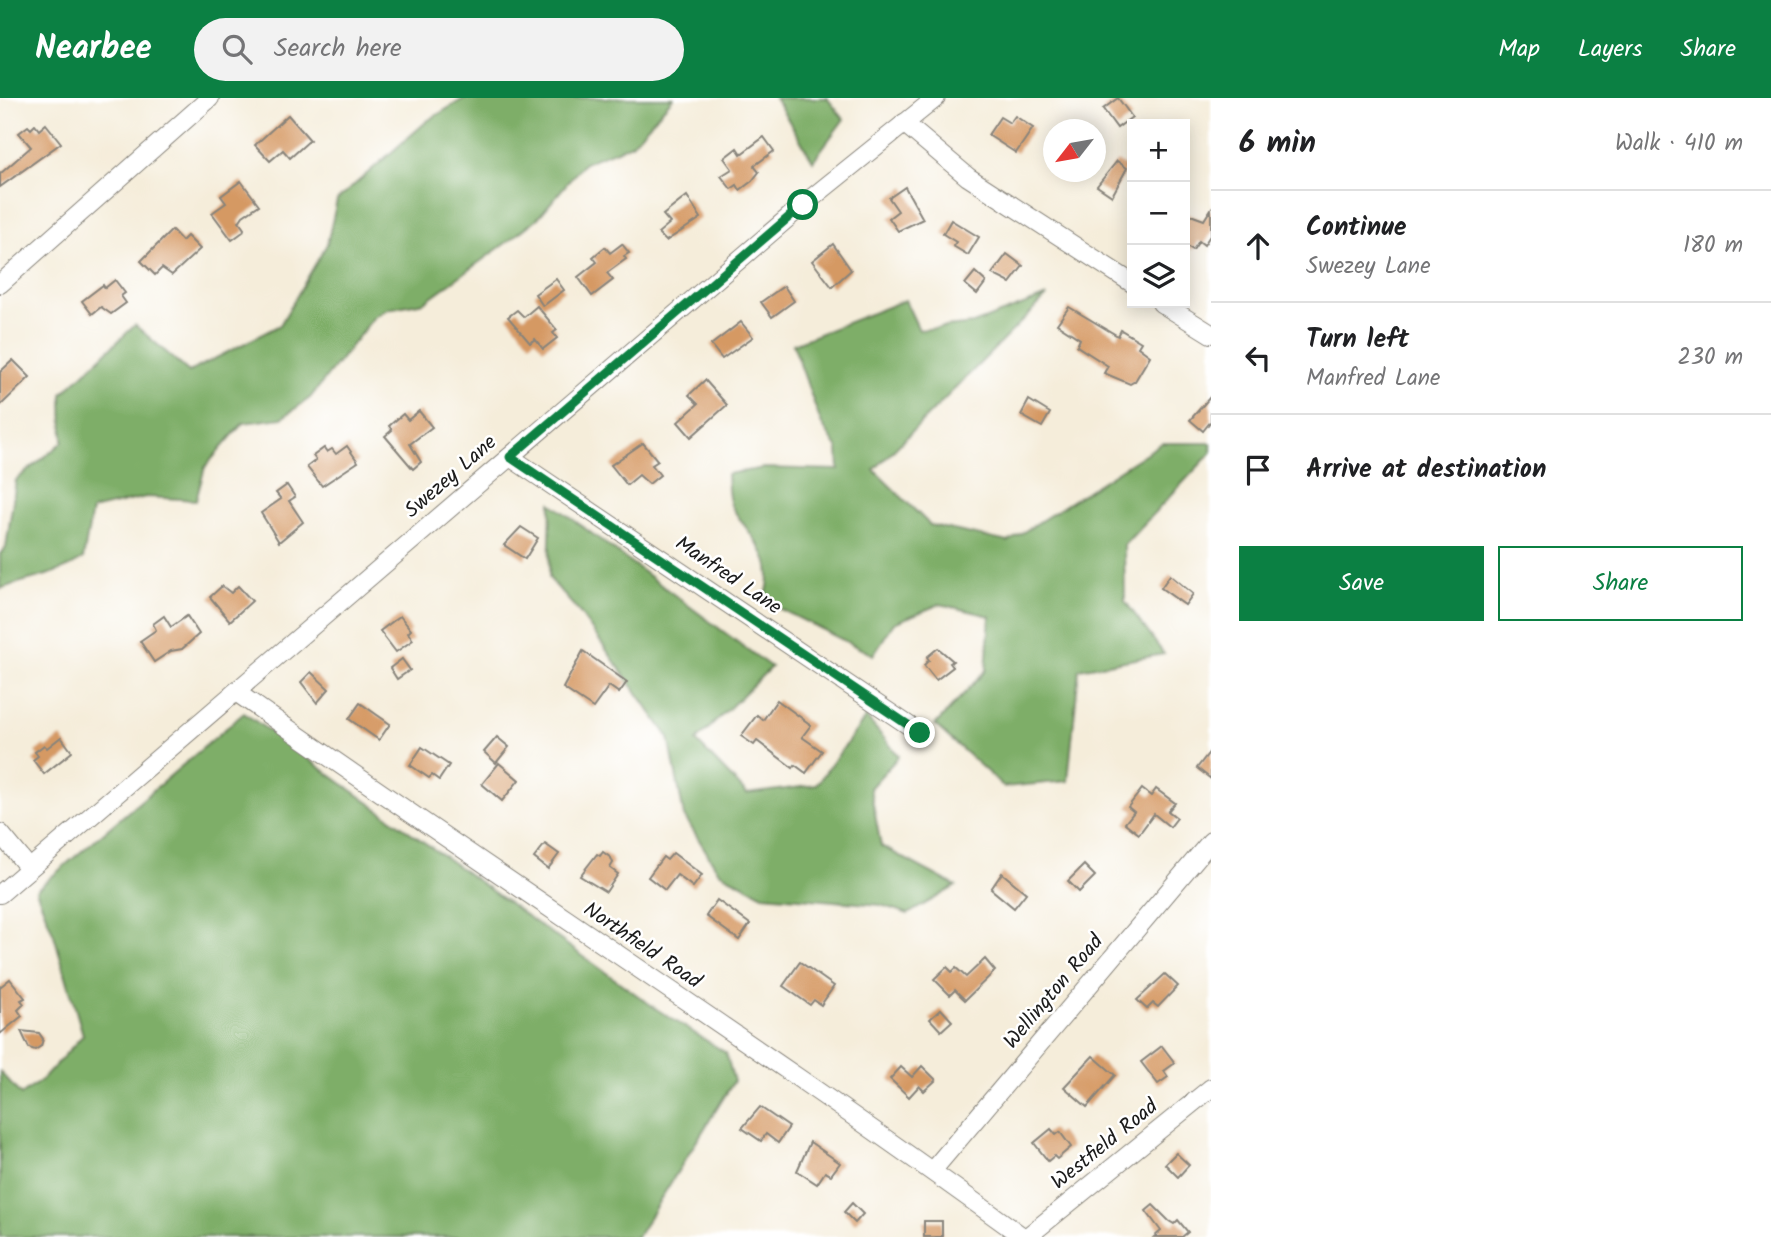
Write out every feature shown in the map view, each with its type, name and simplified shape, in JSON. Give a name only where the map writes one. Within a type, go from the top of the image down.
[{"type":"street","points":[[0,284],[210,98]]},
{"type":"street","name":"Swezey Lane","points":[[0,894],[803,205],[936,98]]},
{"type":"street","points":[[904,123],[968,177],[1127,280]]},
{"type":"street","points":[[1169,308],[1211,334]]},
{"type":"street","name":"Manfred Lane","points":[[510,457],[920,733]]},
{"type":"street","name":"Northfield Road","points":[[236,692],[428,828],[1025,1237]]},
{"type":"street","points":[[0,833],[29,868]]},
{"type":"street","name":"Wellington Road","points":[[932,1171],[1211,841]]},
{"type":"street","name":"Westfield Road","points":[[1025,1237],[1211,1088]]},
{"type":"green space","points":[[465,98],[673,98],[632,144],[584,163],[538,218],[510,240],[424,302],[388,309],[374,317],[310,398],[282,418],[243,423],[205,467],[196,500],[146,497],[92,510],[83,559],[53,573],[0,589],[0,554],[6,547],[16,480],[63,442],[62,394],[135,325],[189,372],[280,325],[327,244],[337,200],[427,121]]},
{"type":"green space","points":[[775,98],[827,98],[844,119],[813,161]]},
{"type":"green space","points":[[1047,296],[874,470],[930,525],[1008,542],[1162,443],[1211,443],[1211,453],[1124,545],[1125,601],[1164,654],[1079,669],[1068,781],[1004,787],[935,725],[986,670],[990,616],[940,604],[894,623],[873,655],[764,601],[769,572],[766,560],[732,507],[728,495],[727,474],[764,468],[839,470],[838,449],[821,423],[793,344],[905,300],[919,330],[973,324]]},
{"type":"green space","points":[[551,503],[771,667],[696,741],[747,794],[816,785],[866,717],[899,756],[870,788],[881,846],[956,886],[908,914],[881,905],[763,895],[719,872],[684,816],[669,738],[580,613],[549,578]]},
{"type":"green space","points":[[244,713],[658,1010],[726,1053],[734,1081],[637,1237],[0,1237],[0,1072],[21,1095],[43,1079],[83,1035],[54,935],[36,890]]},
{"type":"building","points":[[1118,98],[1132,117],[1117,128],[1103,109]]},
{"type":"building","points":[[288,115],[310,140],[290,158],[283,150],[270,161],[255,145]]},
{"type":"building","points":[[1015,116],[1033,128],[1016,153],[988,135],[1000,117],[1010,123]]},
{"type":"building","points":[[46,124],[61,143],[0,187],[0,174],[31,147],[19,133],[28,126],[31,129],[35,125],[39,130]]},
{"type":"building","points":[[764,137],[774,151],[754,166],[759,172],[752,181],[740,190],[737,185],[731,189],[721,176],[732,169],[724,158],[737,148],[741,154]]},
{"type":"building","points":[[1117,161],[1127,168],[1112,196],[1097,186],[1100,182],[1106,182],[1106,175]]},
{"type":"building","points":[[241,181],[259,205],[243,216],[239,222],[243,232],[232,240],[212,213],[226,203],[221,196]]},
{"type":"building","points":[[905,187],[923,219],[898,231],[889,218],[898,211],[889,198]]},
{"type":"building","points":[[687,196],[701,218],[666,241],[658,233],[670,223],[663,215]]},
{"type":"building","points":[[1211,209],[1211,234],[1204,245],[1199,241],[1193,250],[1190,248],[1190,215],[1204,220]]},
{"type":"building","points":[[951,220],[979,237],[968,255],[953,246],[956,242],[943,234]]},
{"type":"building","points":[[172,230],[182,241],[187,236],[200,249],[172,275],[162,268],[155,275],[141,261]]},
{"type":"building","points":[[622,244],[629,253],[624,256],[626,259],[607,273],[613,280],[592,296],[578,277],[597,262],[593,257],[605,247],[610,253]]},
{"type":"building","points":[[833,244],[851,270],[832,287],[812,261]]},
{"type":"building","points":[[1007,254],[1023,266],[1010,283],[992,274]]},
{"type":"building","points":[[975,272],[986,282],[977,294],[965,284]]},
{"type":"building","points":[[556,279],[564,290],[543,306],[535,294]]},
{"type":"building","points":[[115,280],[125,293],[121,296],[126,303],[111,314],[101,307],[92,314],[82,301],[103,285],[105,288]]},
{"type":"building","points":[[784,286],[794,301],[772,317],[761,302]]},
{"type":"building","points":[[537,306],[557,330],[553,333],[557,338],[543,349],[535,339],[530,343],[508,317],[517,310],[524,317]]},
{"type":"building","points":[[1069,307],[1118,336],[1121,330],[1141,342],[1138,347],[1150,356],[1135,381],[1130,384],[1104,373],[1108,366],[1077,346],[1080,339],[1057,324]]},
{"type":"building","points":[[741,322],[753,337],[722,359],[711,345]]},
{"type":"building","points":[[13,360],[30,377],[0,406],[0,372]]},
{"type":"building","points":[[705,380],[727,405],[691,437],[678,422],[698,404],[689,395]]},
{"type":"building","points":[[1211,396],[1211,421],[1203,431],[1190,420]]},
{"type":"building","points":[[1029,400],[1050,413],[1042,427],[1021,415]]},
{"type":"building","points":[[419,411],[432,427],[410,444],[421,462],[413,469],[385,436],[392,430],[389,426],[403,414],[408,420]]},
{"type":"building","points":[[643,443],[658,461],[652,465],[660,475],[649,484],[639,475],[627,485],[611,465]]},
{"type":"building","points":[[347,446],[358,462],[322,486],[307,467],[316,460],[313,456],[324,448],[327,452],[332,449],[336,454]]},
{"type":"building","points":[[287,485],[295,497],[289,501],[303,522],[279,542],[261,513],[281,499],[276,493]]},
{"type":"building","points":[[521,527],[538,538],[525,559],[504,545]]},
{"type":"building","points":[[1170,575],[1193,594],[1185,605],[1161,588]]},
{"type":"building","points":[[222,586],[231,593],[238,586],[252,601],[230,621],[210,597]]},
{"type":"building","points":[[164,616],[171,627],[187,616],[199,634],[182,649],[171,651],[154,662],[140,641],[156,630],[153,624]]},
{"type":"building","points":[[400,616],[411,630],[408,633],[413,640],[396,652],[380,631]]},
{"type":"building","points":[[938,648],[953,661],[950,663],[953,667],[936,680],[924,665],[929,660],[927,657]]},
{"type":"building","points":[[583,651],[627,682],[619,693],[609,686],[593,708],[563,688]]},
{"type":"building","points":[[402,659],[410,670],[397,679],[390,668]]},
{"type":"building","points":[[311,672],[329,689],[317,703],[301,682]]},
{"type":"building","points":[[777,700],[811,725],[802,737],[822,751],[806,773],[795,765],[793,768],[757,741],[754,745],[741,736],[757,715],[763,720]]},
{"type":"building","points":[[360,703],[390,724],[379,740],[349,719]]},
{"type":"building","points":[[61,737],[72,752],[44,774],[33,760],[38,756],[35,752],[44,745],[47,748]]},
{"type":"building","points":[[497,737],[509,747],[496,763],[484,752]]},
{"type":"building","points":[[422,747],[449,765],[439,780],[432,775],[429,778],[410,765]]},
{"type":"building","points":[[1211,750],[1211,779],[1197,768]]},
{"type":"building","points":[[499,763],[519,780],[502,801],[482,784]]},
{"type":"building","points":[[1142,789],[1151,796],[1156,789],[1175,803],[1168,811],[1177,818],[1170,827],[1154,814],[1139,834],[1125,823],[1134,812],[1128,807]]},
{"type":"building","points":[[545,844],[559,854],[548,869],[534,858]]},
{"type":"building","points":[[603,852],[611,858],[613,863],[610,868],[618,874],[606,892],[580,876],[597,854],[600,856]]},
{"type":"building","points":[[673,853],[702,875],[693,887],[677,875],[665,890],[648,877],[663,857],[667,860]]},
{"type":"building","points":[[1084,865],[1095,876],[1079,892],[1068,881]]},
{"type":"building","points":[[1002,873],[1026,893],[1014,908],[991,889]]},
{"type":"building","points":[[717,900],[750,924],[739,940],[706,916]]},
{"type":"building","points":[[985,959],[995,971],[965,1000],[955,990],[950,995],[934,979],[947,967],[952,972],[956,968],[966,977]]},
{"type":"building","points":[[800,962],[834,986],[821,1005],[814,1000],[810,1005],[783,986]]},
{"type":"building","points":[[1165,974],[1178,986],[1158,1007],[1153,1003],[1147,1009],[1137,1000]]},
{"type":"building","points":[[10,979],[25,998],[21,1000],[24,1004],[18,1010],[22,1016],[0,1034],[0,987]]},
{"type":"building","points":[[941,1009],[952,1021],[941,1031],[930,1019]]},
{"type":"building","points":[[21,1031],[39,1033],[43,1039],[41,1046],[35,1050],[29,1048]]},
{"type":"building","points":[[1162,1046],[1175,1063],[1164,1071],[1168,1077],[1158,1084],[1141,1062]]},
{"type":"building","points":[[1093,1056],[1115,1075],[1087,1107],[1064,1087]]},
{"type":"building","points":[[922,1066],[936,1080],[924,1091],[919,1086],[909,1097],[890,1079],[901,1067],[912,1077]]},
{"type":"building","points":[[760,1107],[789,1127],[778,1143],[766,1134],[761,1141],[742,1128]]},
{"type":"building","points":[[1051,1129],[1056,1135],[1060,1132],[1071,1147],[1057,1159],[1054,1156],[1048,1161],[1034,1143]]},
{"type":"building","points":[[810,1142],[840,1163],[831,1175],[825,1172],[817,1184],[797,1171]]},
{"type":"building","points":[[1176,1153],[1189,1165],[1178,1177],[1165,1164]]},
{"type":"building","points":[[852,1203],[863,1214],[855,1223],[844,1212]]},
{"type":"building","points":[[1153,1205],[1174,1224],[1178,1220],[1188,1232],[1182,1237],[1154,1237],[1161,1231],[1146,1211]]},
{"type":"building","points":[[924,1221],[942,1221],[942,1237],[924,1237]]},
{"type":"route","points":[[803,205],[510,457],[920,733]]}]
